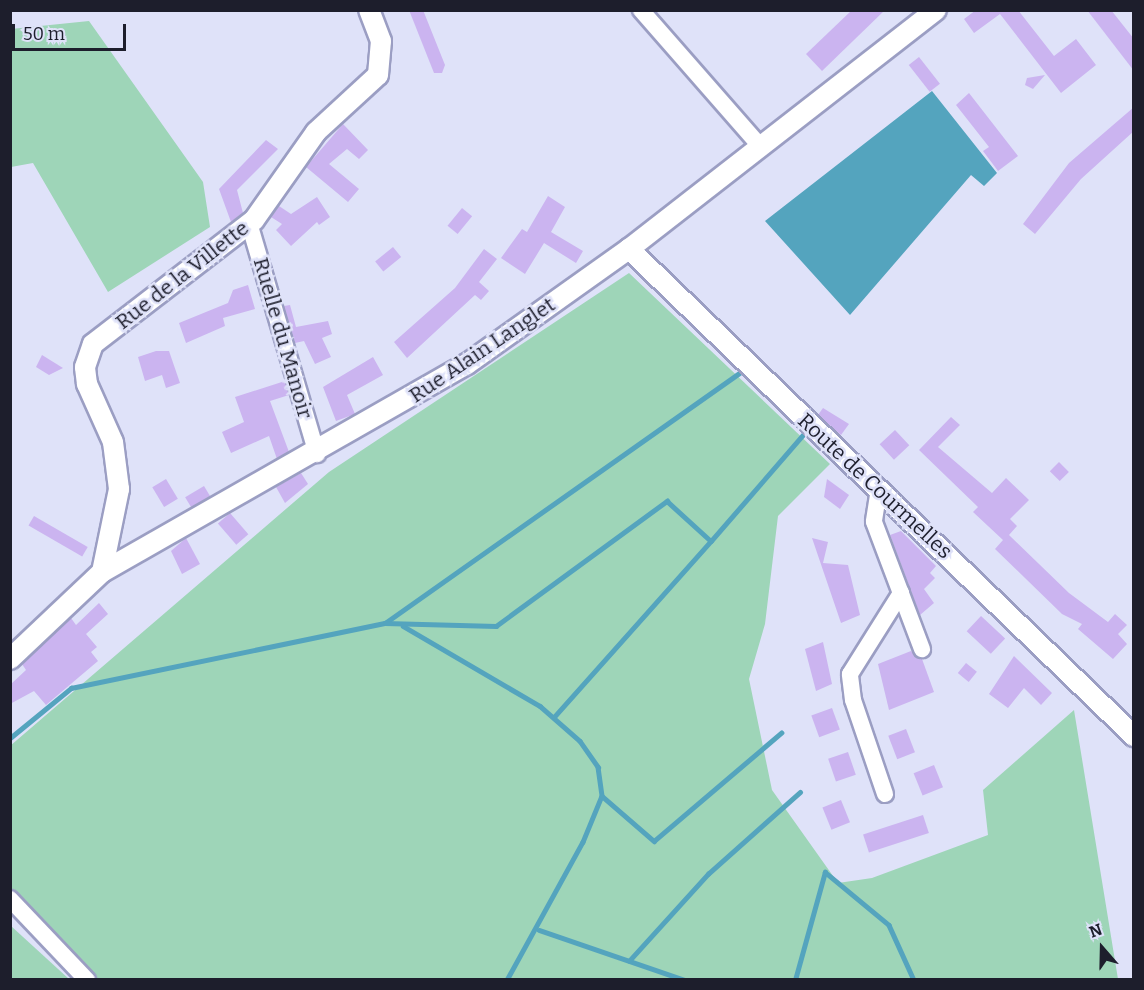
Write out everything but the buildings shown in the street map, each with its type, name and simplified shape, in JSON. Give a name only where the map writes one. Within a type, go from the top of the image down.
[{"type":"street","name":"Rue de la Villette","points":[[102,572],[119,489],[113,442],[87,384],[85,367],[93,344],[249,223],[316,132],[378,75],[381,40],[369,10]]},
{"type":"street","points":[[641,10],[759,146]]},
{"type":"street","name":"Rue Alain Langlet","points":[[13,653],[102,572],[317,454],[467,364],[629,249],[926,14]]},
{"type":"street","name":"Ruelle du Manoir","points":[[249,223],[317,454]]},
{"type":"street","name":"Route de Courmelles","points":[[629,249],[1127,729]]},
{"type":"street","points":[[879,489],[873,522],[922,649]]},
{"type":"street","points":[[885,794],[853,700],[850,674],[901,593]]},
{"type":"street","points":[[10,899],[87,980]]},
{"type":"green space","points":[[89,21],[203,182],[210,227],[108,292],[33,163],[11,167],[11,29]]},
{"type":"green space","points":[[629,273],[830,464],[778,516],[765,624],[749,679],[772,790],[838,883],[872,878],[988,835],[983,790],[1074,710],[1118,979],[82,979],[11,896],[10,746],[329,472]]},
{"type":"green space","points":[[11,926],[69,979],[11,979]]},
{"type":"water","points":[[932,91],[997,173],[984,186],[971,175],[850,315],[765,221]]},
{"type":"waterway","points":[[385,623],[746,368]]},
{"type":"waterway","points":[[10,738],[71,688],[385,623],[496,626],[667,501],[711,541],[808,429]]},
{"type":"waterway","points":[[554,717],[711,541]]},
{"type":"waterway","points":[[403,626],[540,706],[580,741],[598,767],[602,796],[583,842],[507,980]]},
{"type":"waterway","points":[[602,796],[654,841],[781,733]]},
{"type":"waterway","points":[[629,961],[708,874],[800,792]]},
{"type":"waterway","points":[[825,872],[889,925],[914,980]]},
{"type":"waterway","points":[[795,980],[825,872]]},
{"type":"waterway","points":[[539,930],[685,980]]}]
